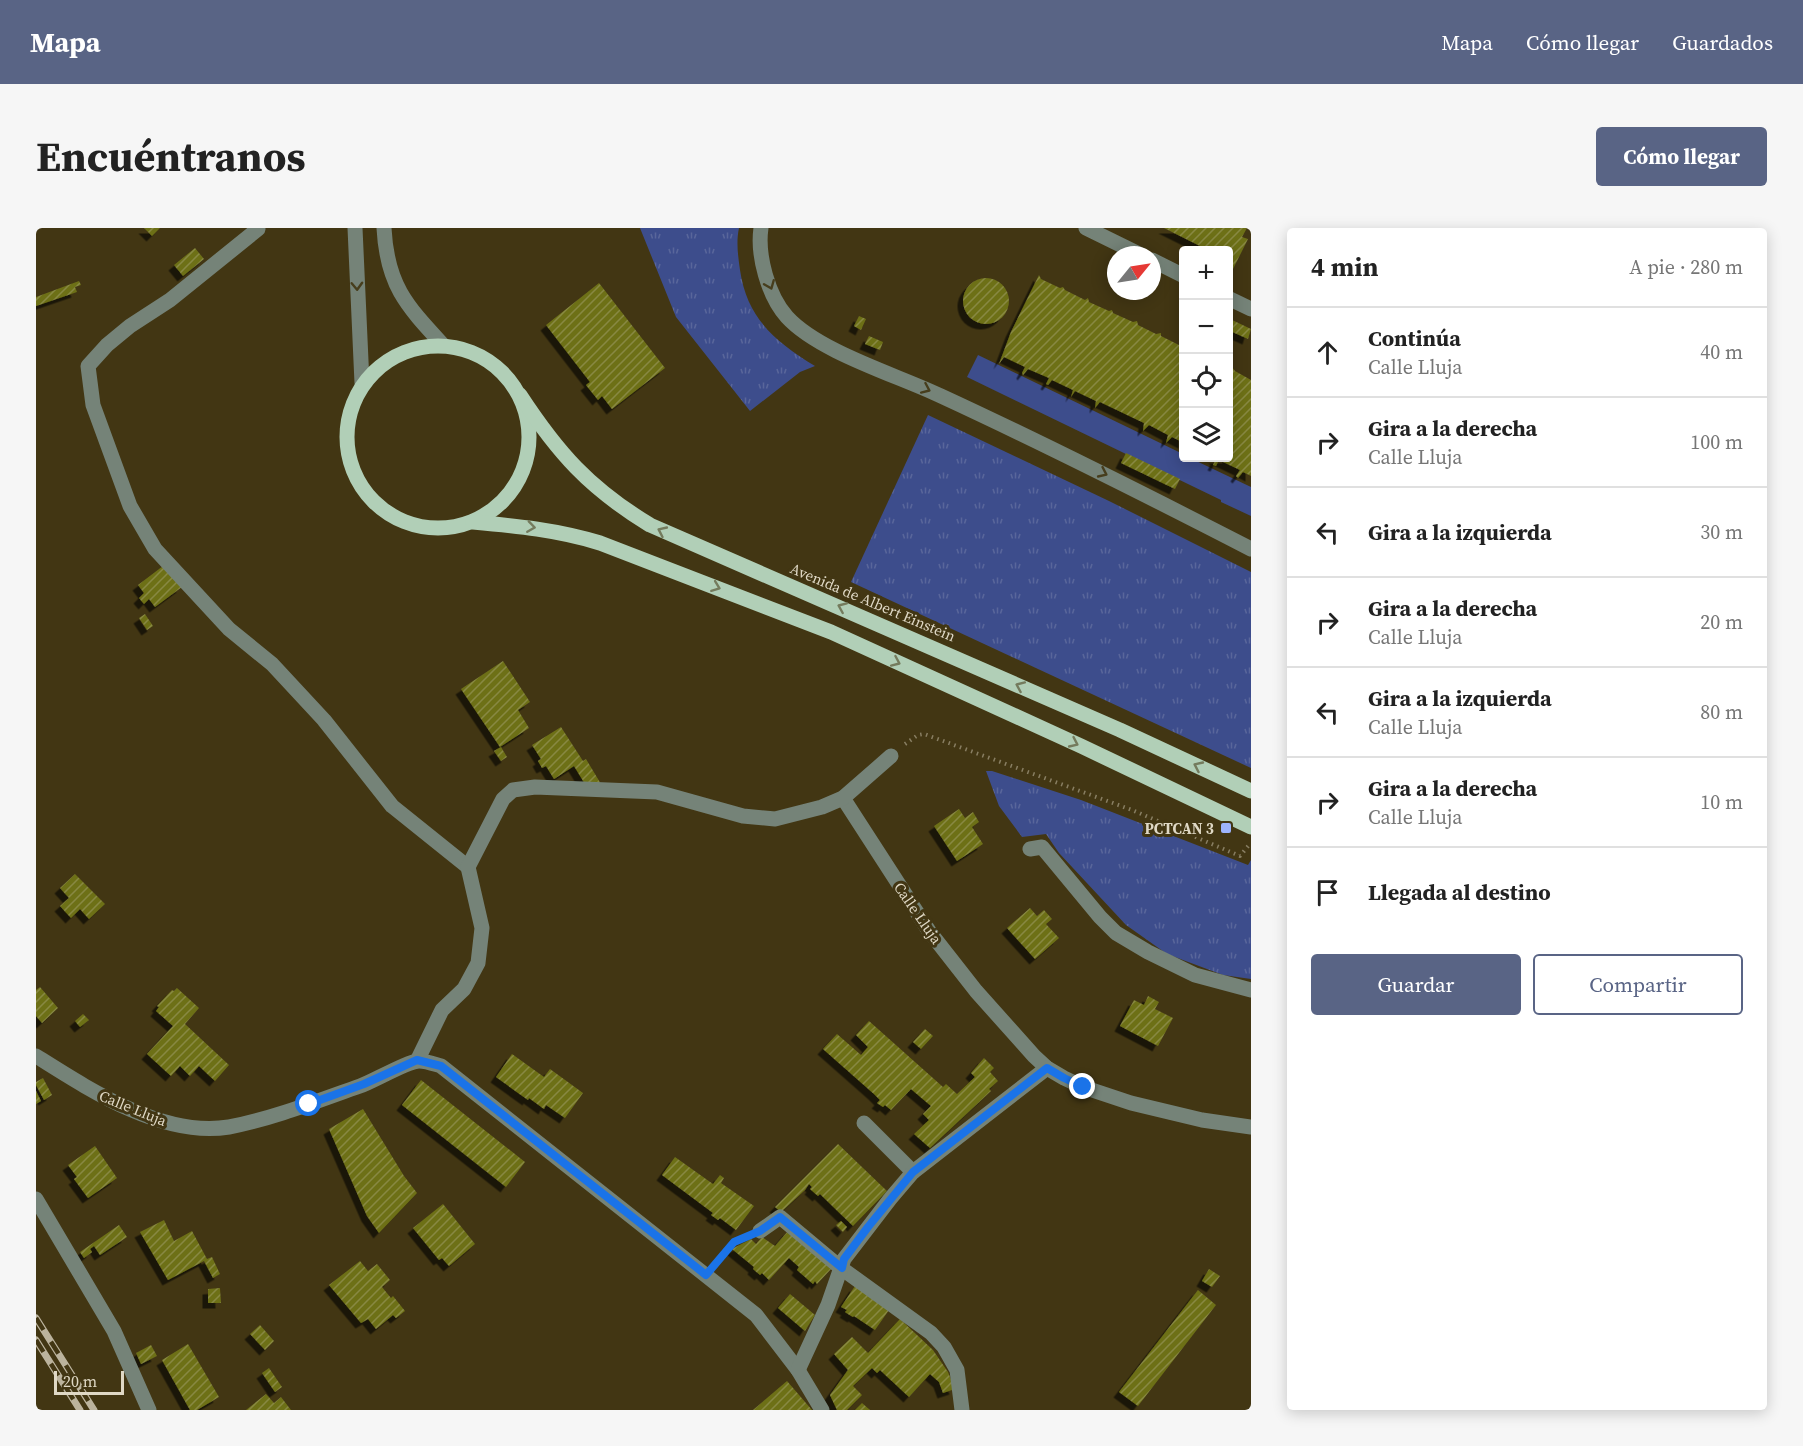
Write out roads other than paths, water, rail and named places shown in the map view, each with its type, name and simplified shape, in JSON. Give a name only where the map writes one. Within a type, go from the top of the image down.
[{"type":"main road","points":[[442,345],[468,351],[489,362],[505,375],[520,395],[527,419],[529,444],[524,468],[512,491],[495,508],[473,522],[449,528],[425,527],[391,516],[373,502],[361,486],[351,463],[346,440],[349,413],[362,383],[374,370],[394,357],[415,348],[442,345]]},
{"type":"main road","name":"Avenida de Albert Einstein","points":[[520,395],[546,435],[577,470],[625,510],[650,525],[1109,725],[1251,791]]},
{"type":"main road","points":[[473,522],[569,533],[831,632],[1082,746],[1251,827]]},
{"type":"street","points":[[355,228],[362,383]]},
{"type":"street","points":[[384,228],[386,252],[393,279],[417,316],[442,345]]},
{"type":"street","points":[[761,228],[759,243],[768,285],[787,317],[821,344],[938,395],[1117,480],[1251,549]]},
{"type":"street","points":[[1087,228],[1123,246]]},
{"type":"street","points":[[258,229],[170,300],[130,326],[107,345],[88,366],[93,405],[130,506],[155,549],[229,629],[272,664],[324,720],[392,806],[468,867],[482,928],[478,963],[464,988],[442,1010],[417,1060],[441,1066],[756,1315],[798,1370],[822,1410]]},
{"type":"street","points":[[1161,265],[1179,274]]},
{"type":"street","points":[[1232,300],[1251,309]]},
{"type":"street","points":[[468,867],[502,799],[513,790],[521,788],[657,792],[761,819],[792,816],[843,798],[891,756]]},
{"type":"street","name":"Calle Lluja","points":[[843,798],[929,931],[976,991],[1047,1068],[1083,1087],[1131,1103],[1202,1120],[1251,1127]]},
{"type":"street","points":[[1030,849],[1042,846],[1084,900],[1116,933],[1195,975],[1251,990]]},
{"type":"street","name":"Calle Lluja","points":[[36,1056],[89,1090],[126,1107],[166,1123],[198,1127],[228,1127],[300,1106],[364,1084],[417,1060]]},
{"type":"street","points":[[798,1370],[828,1305],[844,1259],[913,1172],[1047,1068]]},
{"type":"street","points":[[864,1123],[913,1172]]},
{"type":"street","points":[[36,1199],[114,1331],[149,1410]]},
{"type":"street","points":[[760,1231],[780,1217],[842,1268],[931,1333],[944,1347],[957,1370],[962,1410]]},
{"type":"railway","points":[[36,1318],[94,1410]]},
{"type":"railway","points":[[36,1340],[80,1410]]},
{"type":"place","name":"PCTCAN 3","points":[[1226,828]]}]
